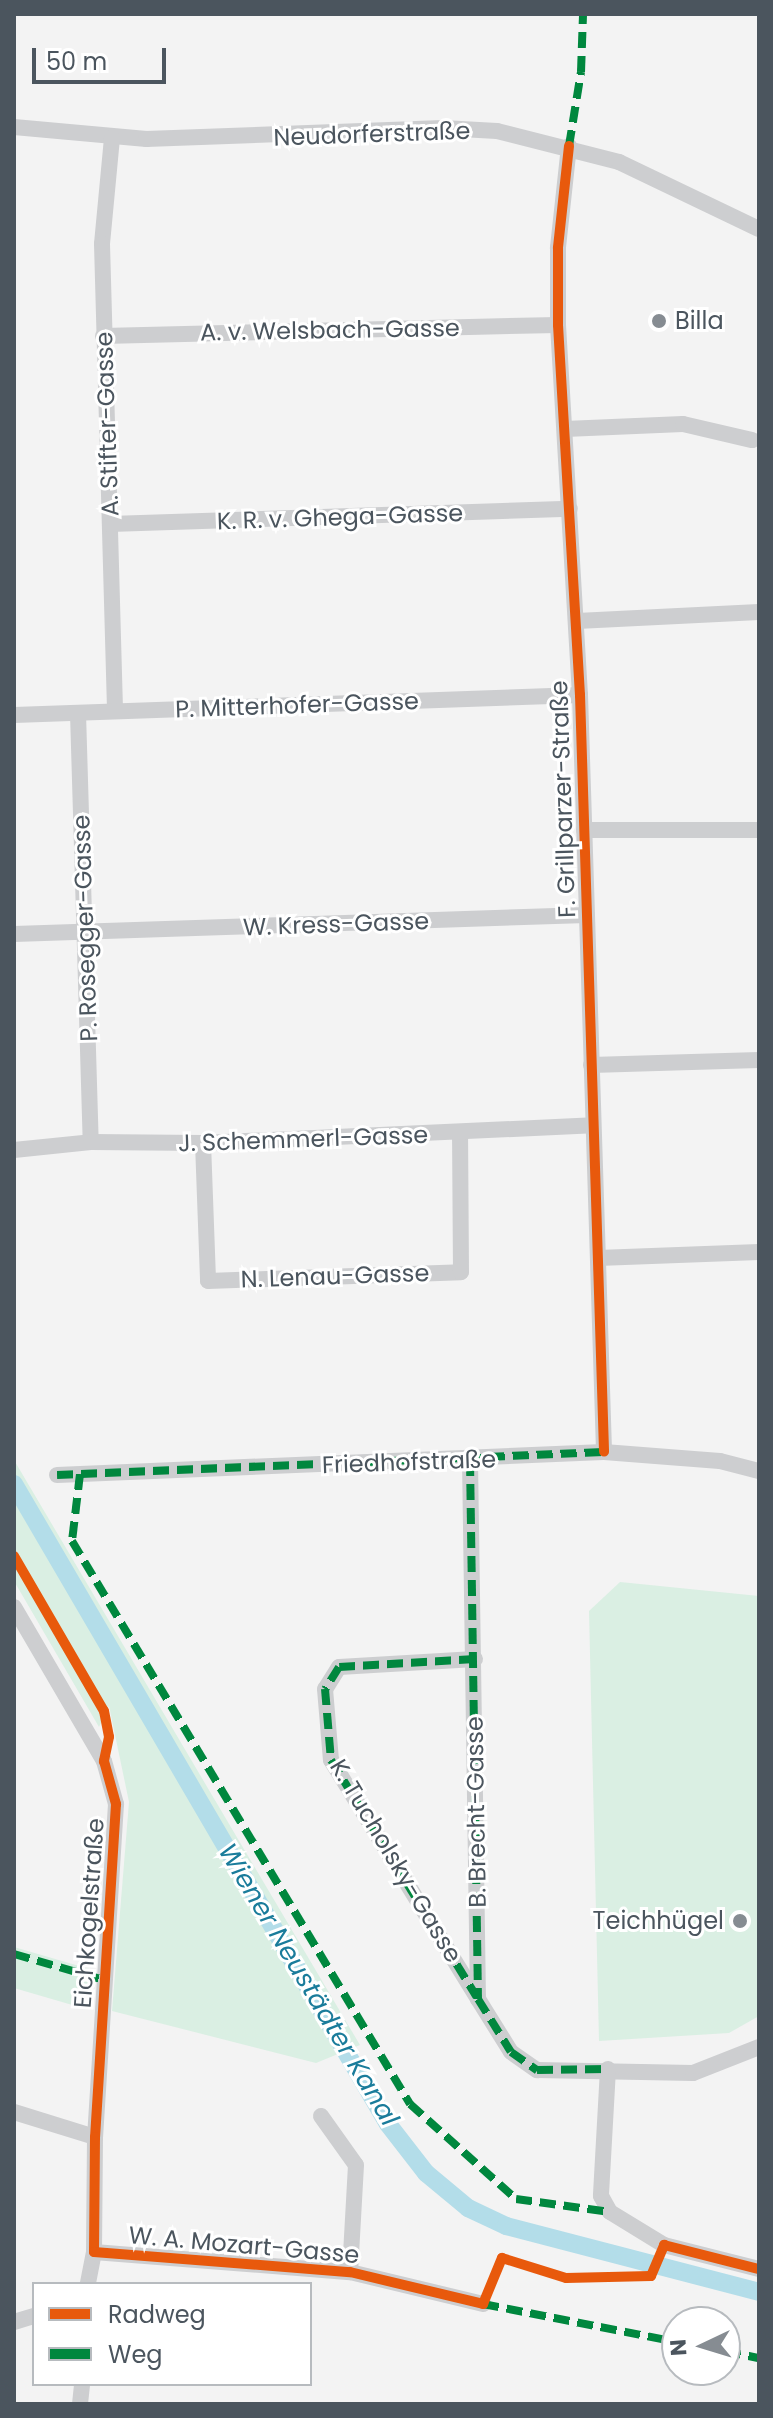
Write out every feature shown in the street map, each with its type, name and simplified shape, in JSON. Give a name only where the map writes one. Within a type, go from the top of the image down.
[{"type":"street","name":"Neudorferstraße","points":[[14,127],[112,138],[293,137],[443,128],[497,131],[569,146],[619,162],[759,229]]},
{"type":"street","name":"A. Stifter-Gasse","points":[[112,138],[102,244],[115,711]]},
{"type":"street","name":"F. Grillparzer-Straße","points":[[569,146],[558,248],[558,325],[577,621],[604,1452]]},
{"type":"street","name":"A. v. Welsbach-Gasse","points":[[103,336],[558,325]]},
{"type":"street","points":[[565,429],[683,424],[752,440]]},
{"type":"street","name":"K. R. v. Ghega-Gasse","points":[[110,524],[570,509]]},
{"type":"street","points":[[577,621],[759,612]]},
{"type":"street","name":"P. Mitterhofer-Gasse","points":[[14,715],[580,695]]},
{"type":"street","name":"P. Rosegger-Gasse","points":[[78,713],[91,1142]]},
{"type":"street","points":[[584,830],[759,830]]},
{"type":"street","name":"W. Kress-Gasse","points":[[14,934],[587,915]]},
{"type":"street","points":[[591,1065],[759,1060]]},
{"type":"street","name":"J. Schemmerl-Gasse","points":[[14,1150],[91,1142],[203,1143],[460,1134],[593,1125]]},
{"type":"street","name":"N. Lenau-Gasse","points":[[203,1143],[208,1281],[461,1272],[460,1134]]},
{"type":"street","points":[[598,1258],[759,1252]]},
{"type":"street","name":"Friedhofstraße","points":[[57,1475],[604,1452],[720,1461],[759,1471]]},
{"type":"street","name":"B. Brecht-Gasse","points":[[470,1460],[478,1999]]},
{"type":"street","name":"Eichkogelstraße","points":[[14,1607],[104,1761],[116,1804],[95,2137],[94,2252],[88,2282]]},
{"type":"street","name":"K. Tucholsky-Gasse","points":[[475,1659],[339,1667],[325,1689],[331,1760],[478,1999]]},
{"type":"street","points":[[478,1999],[511,2052],[537,2070],[693,2073],[759,2047]]},
{"type":"street","points":[[608,2069],[601,2196],[610,2212],[664,2245],[759,2269]]},
{"type":"street","points":[[14,2112],[95,2137]]},
{"type":"street","name":"W. A. Mozart-Gasse","points":[[321,2116],[356,2165],[350,2272]]},
{"type":"street","name":"W. A. Mozart-Gasse","points":[[94,2252],[350,2272],[483,2304]]},
{"type":"green space","points":[[14,1460],[360,2045],[316,2063],[112,2011],[129,1802],[109,1706],[99,1727],[14,1581]]},
{"type":"green space","points":[[620,1582],[759,1596],[759,2016],[729,2033],[599,2041],[589,1611]]},
{"type":"green space","points":[[14,1947],[93,1970],[86,2009],[14,1988]]},
{"type":"waterway","name":"Wiener Neustädter Kanal","points":[[14,1484],[388,2124],[426,2173],[468,2208],[506,2226],[759,2292]]},
{"type":"marked path","points":[[569,146],[581,72],[583,14]]},
{"type":"marked path","points":[[57,1475],[604,1452]]},
{"type":"marked path","points":[[470,1460],[478,1999],[511,2052],[537,2070],[608,2069]]},
{"type":"marked path","points":[[80,1474],[72,1541],[410,2104],[516,2199],[610,2212]]},
{"type":"marked path","points":[[475,1659],[339,1667],[325,1689],[331,1760],[477,1997]]},
{"type":"marked path","points":[[14,1954],[104,1980]]},
{"type":"marked path","points":[[483,2304],[661,2339]]},
{"type":"marked path","points":[[741,2354],[759,2358]]},
{"type":"cycle path","points":[[569,146],[558,248],[558,325],[580,695],[604,1452]]},
{"type":"cycle path","points":[[14,1556],[104,1711],[109,1737],[104,1761],[116,1804],[95,2137],[94,2252],[350,2272],[483,2304],[502,2258],[566,2278],[651,2276],[664,2245],[759,2269]]},
{"type":"place","name":"Billa","points":[[659,321]]},
{"type":"place","name":"Teichhügel","points":[[740,1921]]}]
